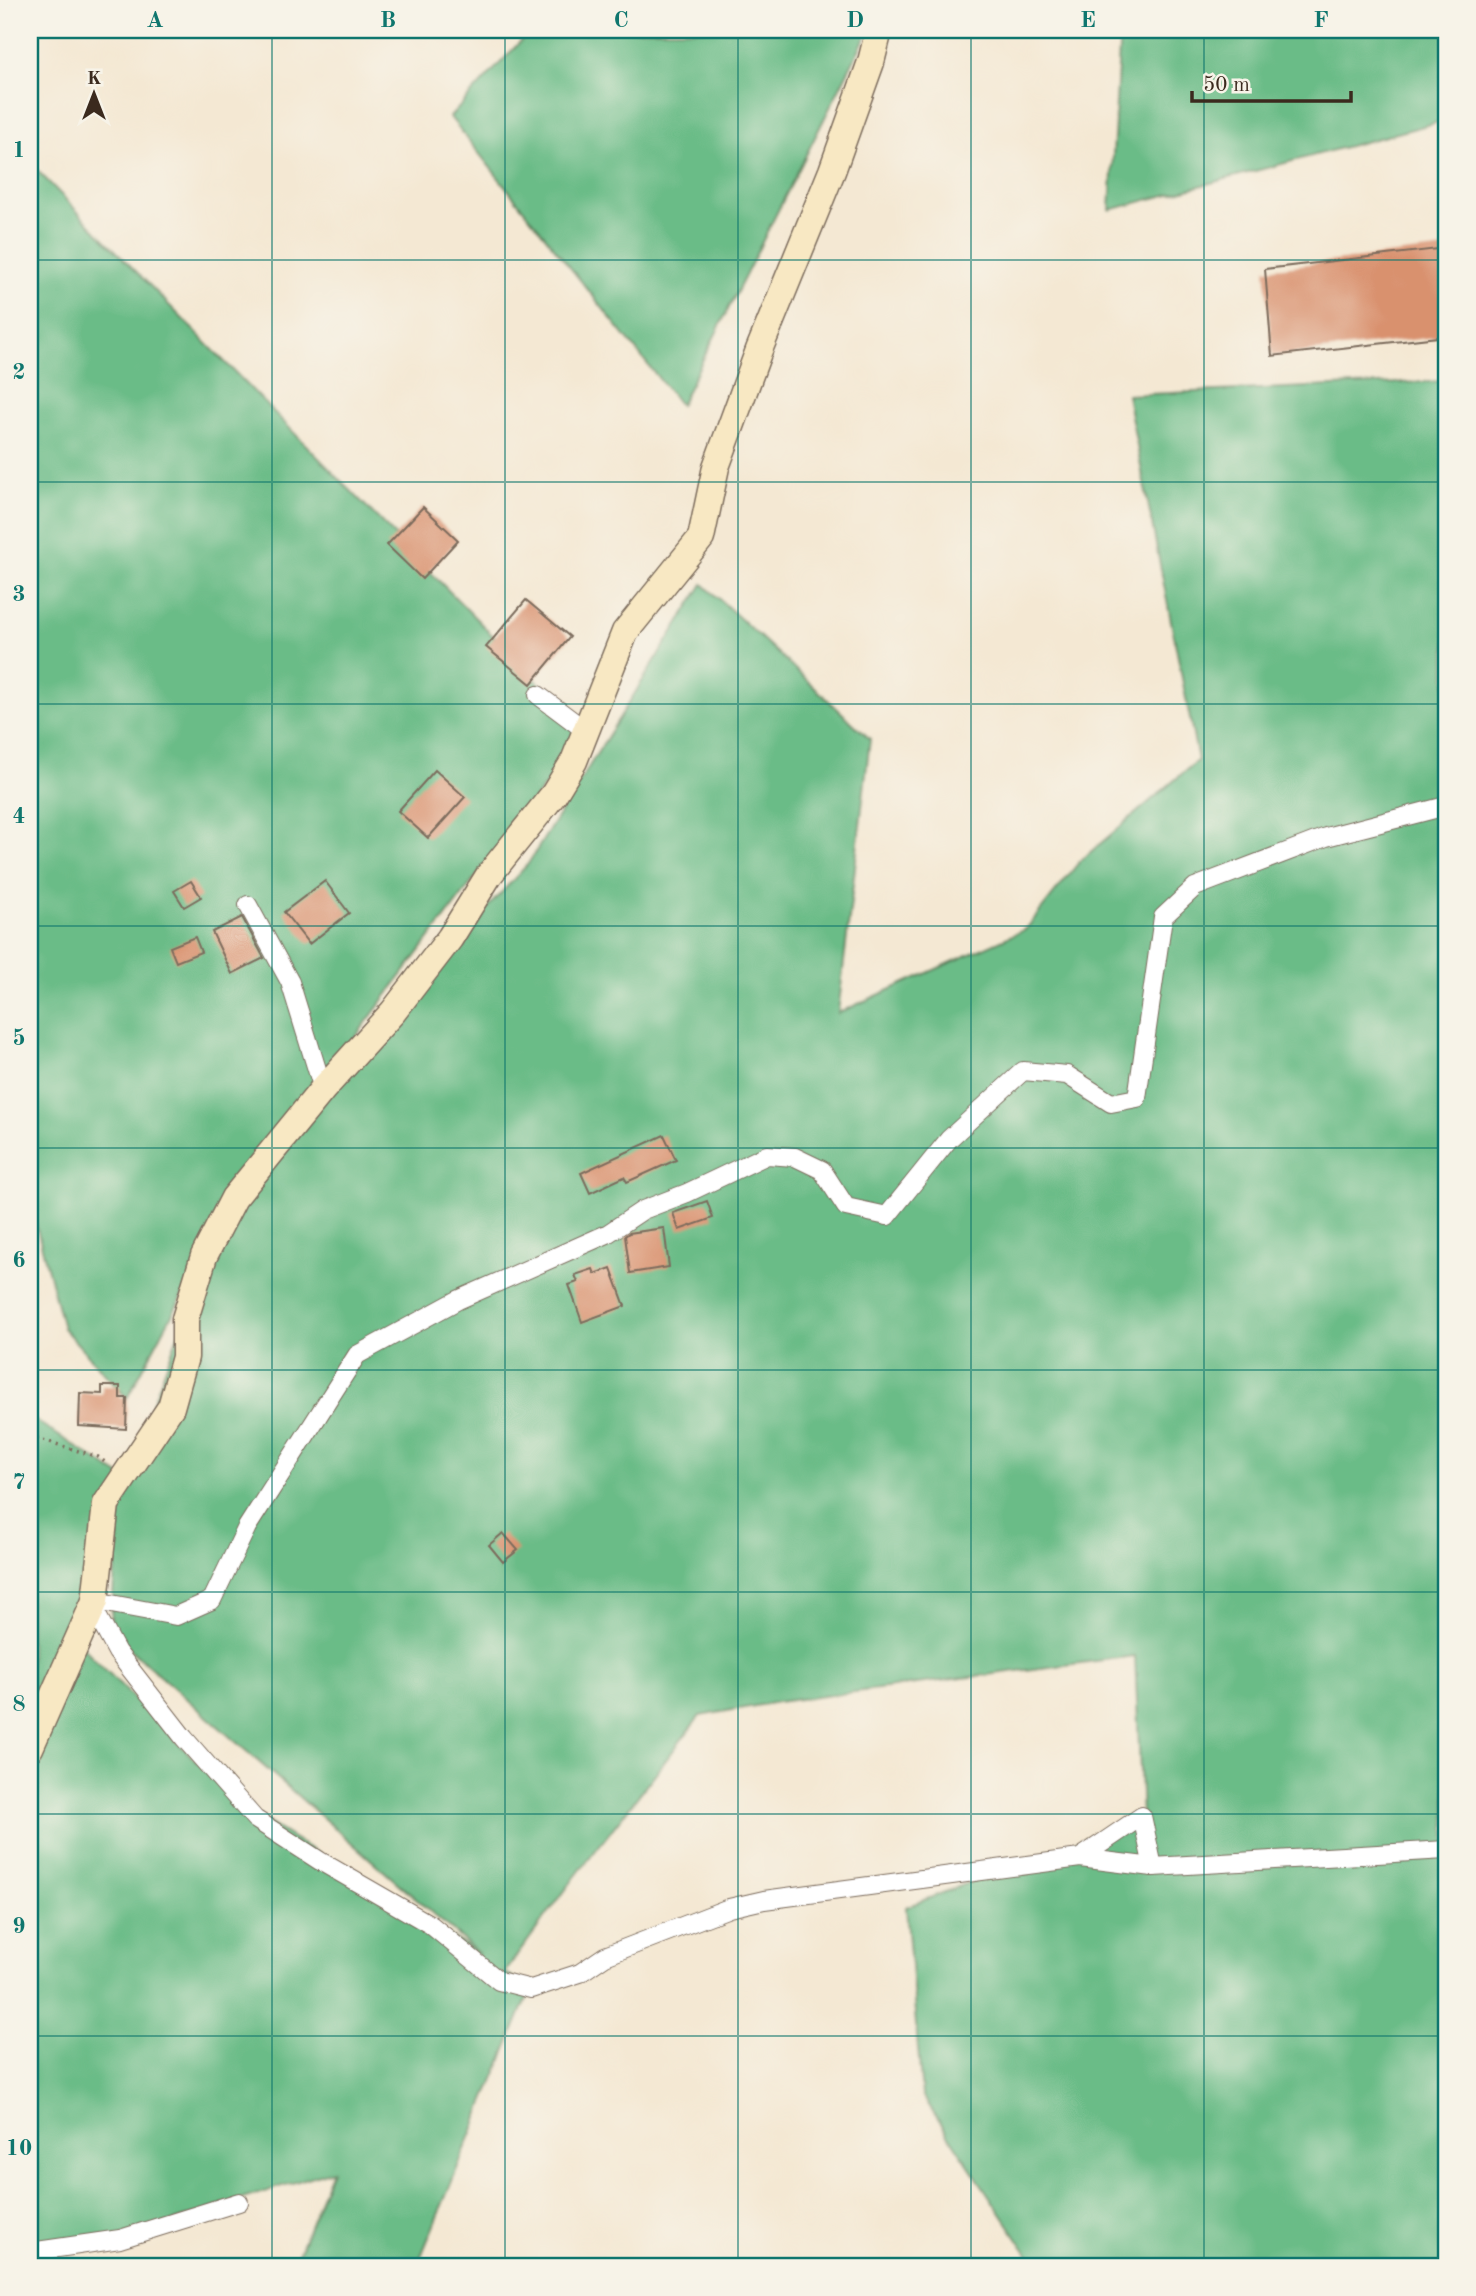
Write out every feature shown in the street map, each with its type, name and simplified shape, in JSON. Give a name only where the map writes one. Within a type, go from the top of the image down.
[{"type":"street","points":[[30,1748],[94,1604],[106,1504],[171,1407],[185,1357],[185,1319],[204,1256],[234,1198],[323,1089],[393,1012],[450,938],[489,875],[554,794],[575,761],[625,632],[701,538],[716,467],[764,337],[832,171],[879,30]]},
{"type":"street","points":[[538,695],[586,731]]},
{"type":"street","points":[[94,1604],[176,1616],[212,1600],[247,1527],[357,1355],[458,1300],[607,1234],[643,1210],[687,1193],[767,1155],[795,1157],[822,1170],[846,1207],[887,1216],[948,1139],[1023,1071],[1067,1075],[1111,1103],[1137,1098],[1163,917],[1195,887],[1326,836],[1446,806]]},
{"type":"street","points":[[248,905],[290,982],[323,1089]]},
{"type":"street","points":[[94,1604],[117,1652],[184,1738],[255,1819],[320,1861],[431,1925],[499,1982],[531,1989],[580,1973],[605,1956],[729,1908],[764,1900],[1080,1858],[1153,1867],[1446,1850]]},
{"type":"street","points":[[1080,1858],[1142,1816],[1153,1867]]},
{"type":"street","points":[[30,2252],[120,2239],[239,2202]]},
{"type":"path","points":[[30,1436],[98,1457],[124,1478]]},
{"type":"green space","points":[[531,30],[869,30],[680,405],[450,117]]},
{"type":"green space","points":[[1120,30],[1446,30],[1446,120],[1110,210]]},
{"type":"green space","points":[[30,163],[586,731],[234,1198],[381,1022],[528,864],[703,584],[870,739],[838,1013],[1026,929],[1080,861],[1198,760],[1127,395],[1446,381],[1446,2266],[1036,2266],[922,2095],[906,1907],[1142,1816],[1135,1656],[777,1702],[700,1716],[505,1972],[531,1989],[417,2266],[293,2266],[332,2170],[120,2239],[30,2245],[30,1417],[124,1478],[218,1230],[127,1398],[63,1328],[30,1202]],"holes":[[[122,1481],[110,1632],[479,1954],[240,1805],[78,1642],[31,1719]]]},
{"type":"building","points":[[1446,248],[1446,336],[1272,356],[1265,269]]},
{"type":"building","points":[[423,507],[458,540],[422,579],[387,545]]},
{"type":"building","points":[[526,600],[570,637],[531,684],[486,647]]},
{"type":"building","points":[[435,770],[465,797],[428,838],[398,811]]},
{"type":"building","points":[[191,881],[201,897],[184,907],[174,891]]},
{"type":"building","points":[[325,881],[349,913],[309,944],[284,912]]},
{"type":"building","points":[[242,917],[264,958],[232,974],[212,932]]},
{"type":"building","points":[[195,937],[201,952],[176,962],[170,947]]},
{"type":"building","points":[[664,1135],[676,1160],[627,1182],[624,1177],[590,1193],[581,1173]]},
{"type":"building","points":[[707,1201],[713,1218],[679,1230],[673,1213]]},
{"type":"building","points":[[664,1228],[669,1267],[630,1273],[625,1236],[629,1233]]},
{"type":"building","points":[[611,1268],[625,1306],[582,1322],[569,1285],[578,1282],[575,1275],[593,1269],[595,1274]]},
{"type":"building","points":[[102,1386],[120,1386],[120,1398],[127,1398],[126,1429],[79,1426],[80,1393],[102,1394]]},
{"type":"building","points":[[503,1533],[518,1550],[503,1562],[489,1545]]}]
